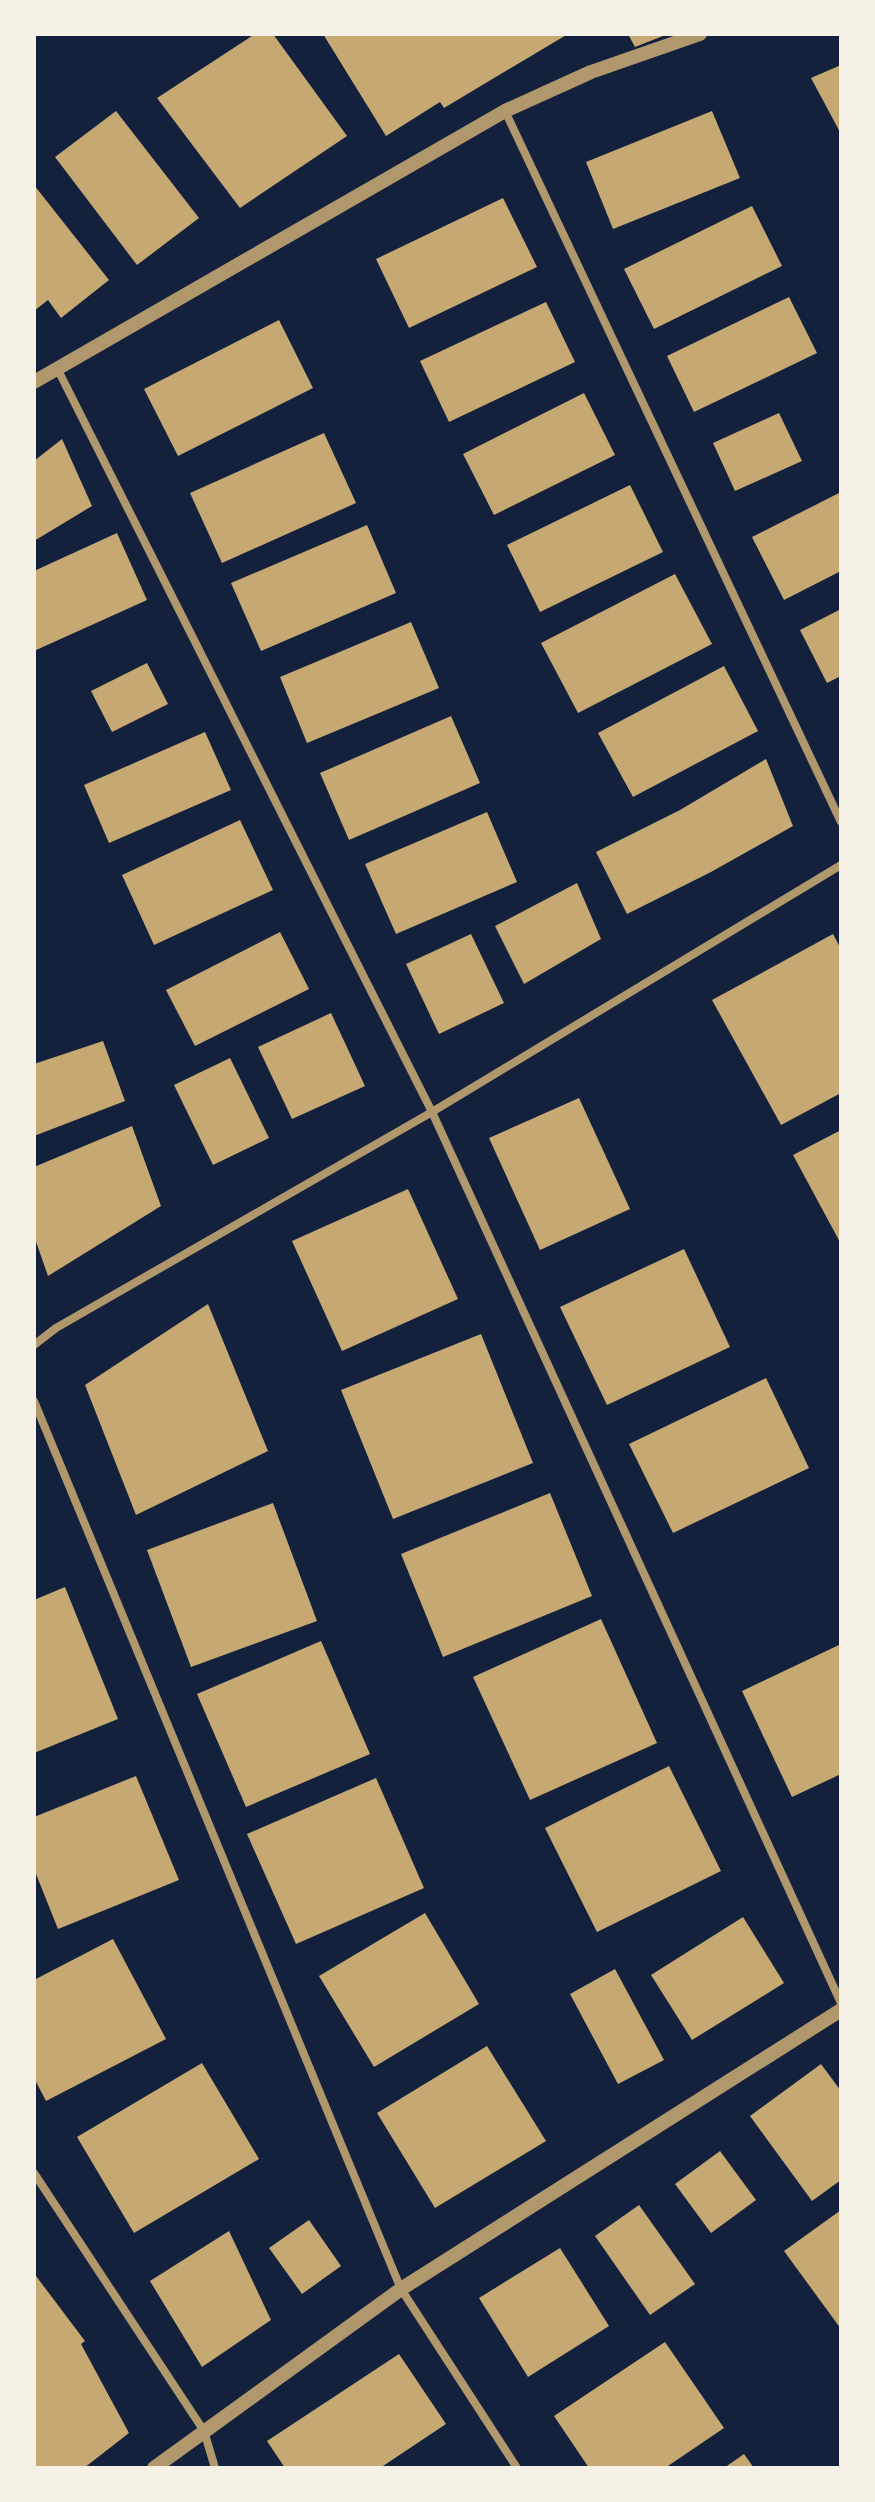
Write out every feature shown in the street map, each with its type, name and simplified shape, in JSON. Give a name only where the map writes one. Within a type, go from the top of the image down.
[{"type":"street","points":[[34,382],[505,111],[591,72],[700,34]]},
{"type":"street","points":[[505,111],[841,822]]},
{"type":"street","points":[[58,370],[432,1112],[841,2003]]},
{"type":"street","points":[[34,1345],[56,1328],[432,1112],[841,865]]},
{"type":"street","points":[[34,1401],[401,2289],[517,2468]]},
{"type":"street","points":[[154,2468],[401,2289],[841,2010]]},
{"type":"street","points":[[34,2173],[204,2431],[215,2468]]},
{"type":"building","points":[[255,34],[273,34],[347,136],[240,208],[157,98]]},
{"type":"building","points":[[323,34],[568,34],[444,108],[440,102],[386,136]]},
{"type":"building","points":[[628,34],[668,34],[635,47]]},
{"type":"building","points":[[841,65],[841,134],[811,78]]},
{"type":"building","points":[[116,111],[199,218],[137,265],[55,157]]},
{"type":"building","points":[[712,111],[740,178],[613,229],[586,162]]},
{"type":"building","points":[[34,185],[109,280],[61,318],[48,300],[34,311]]},
{"type":"building","points":[[503,198],[537,267],[409,328],[376,259]]},
{"type":"building","points":[[752,206],[782,266],[654,329],[624,269]]},
{"type":"building","points":[[789,297],[817,353],[694,412],[667,356]]},
{"type":"building","points":[[546,302],[575,362],[449,422],[420,361]]},
{"type":"building","points":[[279,320],[313,388],[178,456],[144,389]]},
{"type":"building","points":[[584,393],[615,455],[494,515],[463,454]]},
{"type":"building","points":[[779,413],[802,461],[735,491],[713,443]]},
{"type":"building","points":[[324,433],[356,503],[222,563],[190,493]]},
{"type":"building","points":[[62,439],[92,506],[34,541],[34,461]]},
{"type":"building","points":[[630,485],[663,552],[540,612],[507,545]]},
{"type":"building","points":[[841,492],[841,571],[784,600],[752,537]]},
{"type":"building","points":[[367,525],[396,593],[261,651],[231,583]]},
{"type":"building","points":[[117,533],[147,600],[34,651],[34,571]]},
{"type":"building","points":[[675,574],[712,644],[578,713],[541,643]]},
{"type":"building","points":[[841,609],[841,676],[827,683],[800,630]]},
{"type":"building","points":[[411,622],[439,688],[307,743],[280,677]]},
{"type":"building","points":[[147,663],[168,704],[112,732],[91,691]]},
{"type":"building","points":[[724,666],[758,731],[633,797],[598,733]]},
{"type":"building","points":[[451,716],[480,783],[349,840],[320,773]]},
{"type":"building","points":[[205,732],[231,790],[109,843],[84,785]]},
{"type":"building","points":[[766,759],[793,826],[627,914],[596,852],[680,810]]},
{"type":"building","points":[[487,812],[517,882],[396,934],[365,864]]},
{"type":"building","points":[[240,820],[273,890],[154,945],[122,875]]},
{"type":"building","points":[[577,883],[601,939],[524,984],[495,926]]},
{"type":"building","points":[[280,932],[309,989],[195,1046],[166,990]]},
{"type":"building","points":[[471,934],[504,1003],[439,1034],[406,964]]},
{"type":"building","points":[[833,934],[841,949],[841,1093],[781,1125],[712,1000]]},
{"type":"building","points":[[331,1013],[365,1086],[292,1119],[258,1047]]},
{"type":"building","points":[[103,1041],[125,1101],[34,1136],[34,1064]]},
{"type":"building","points":[[230,1058],[269,1138],[213,1165],[174,1085]]},
{"type":"building","points":[[579,1098],[630,1209],[540,1250],[489,1138]]},
{"type":"building","points":[[132,1126],[161,1206],[48,1276],[34,1236],[34,1167]]},
{"type":"building","points":[[841,1130],[841,1244],[793,1155]]},
{"type":"building","points":[[408,1189],[458,1299],[342,1351],[292,1241]]},
{"type":"building","points":[[684,1249],[730,1347],[607,1405],[560,1307]]},
{"type":"building","points":[[208,1304],[268,1451],[136,1515],[85,1385]]},
{"type":"building","points":[[481,1334],[533,1463],[393,1519],[341,1390]]},
{"type":"building","points":[[766,1378],[809,1468],[673,1533],[629,1444]]},
{"type":"building","points":[[550,1493],[592,1596],[443,1657],[401,1554]]},
{"type":"building","points":[[273,1503],[317,1621],[191,1667],[147,1550]]},
{"type":"building","points":[[65,1587],[118,1719],[34,1753],[34,1600]]},
{"type":"building","points":[[601,1619],[657,1743],[530,1800],[473,1677]]},
{"type":"building","points":[[321,1641],[370,1754],[246,1807],[197,1694]]},
{"type":"building","points":[[841,1644],[841,1774],[792,1797],[742,1691]]},
{"type":"building","points":[[669,1766],[721,1871],[597,1932],[545,1828]]},
{"type":"building","points":[[136,1776],[179,1880],[58,1929],[34,1869],[34,1817]]},
{"type":"building","points":[[376,1778],[424,1888],[296,1944],[247,1834]]},
{"type":"building","points":[[425,1913],[479,2004],[374,2067],[319,1976]]},
{"type":"building","points":[[743,1917],[784,1983],[692,2040],[651,1975]]},
{"type":"building","points":[[113,1939],[166,2039],[46,2101],[34,2078],[34,1980]]},
{"type":"building","points":[[615,1969],[664,2060],[618,2084],[570,1994]]},
{"type":"building","points":[[487,2046],[546,2141],[435,2208],[377,2113]]},
{"type":"building","points":[[202,2063],[259,2159],[134,2233],[77,2137]]},
{"type":"building","points":[[821,2064],[841,2091],[841,2180],[812,2201],[750,2116]]},
{"type":"building","points":[[720,2151],[756,2200],[711,2233],[675,2184]]},
{"type":"building","points":[[639,2205],[695,2284],[650,2315],[595,2236]]},
{"type":"building","points":[[841,2210],[841,2329],[784,2251]]},
{"type":"building","points":[[309,2220],[341,2266],[302,2294],[269,2248]]},
{"type":"building","points":[[229,2231],[271,2320],[202,2367],[150,2281]]},
{"type":"building","points":[[560,2248],[609,2326],[528,2377],[479,2298]]},
{"type":"building","points":[[36,2276],[85,2341],[81,2344],[129,2433],[84,2468],[34,2466]]},
{"type":"building","points":[[665,2342],[724,2428],[665,2468],[589,2468],[554,2416]]},
{"type":"building","points":[[399,2354],[446,2424],[380,2468],[285,2468],[267,2441]]},
{"type":"building","points":[[744,2454],[754,2468],[724,2468]]}]
